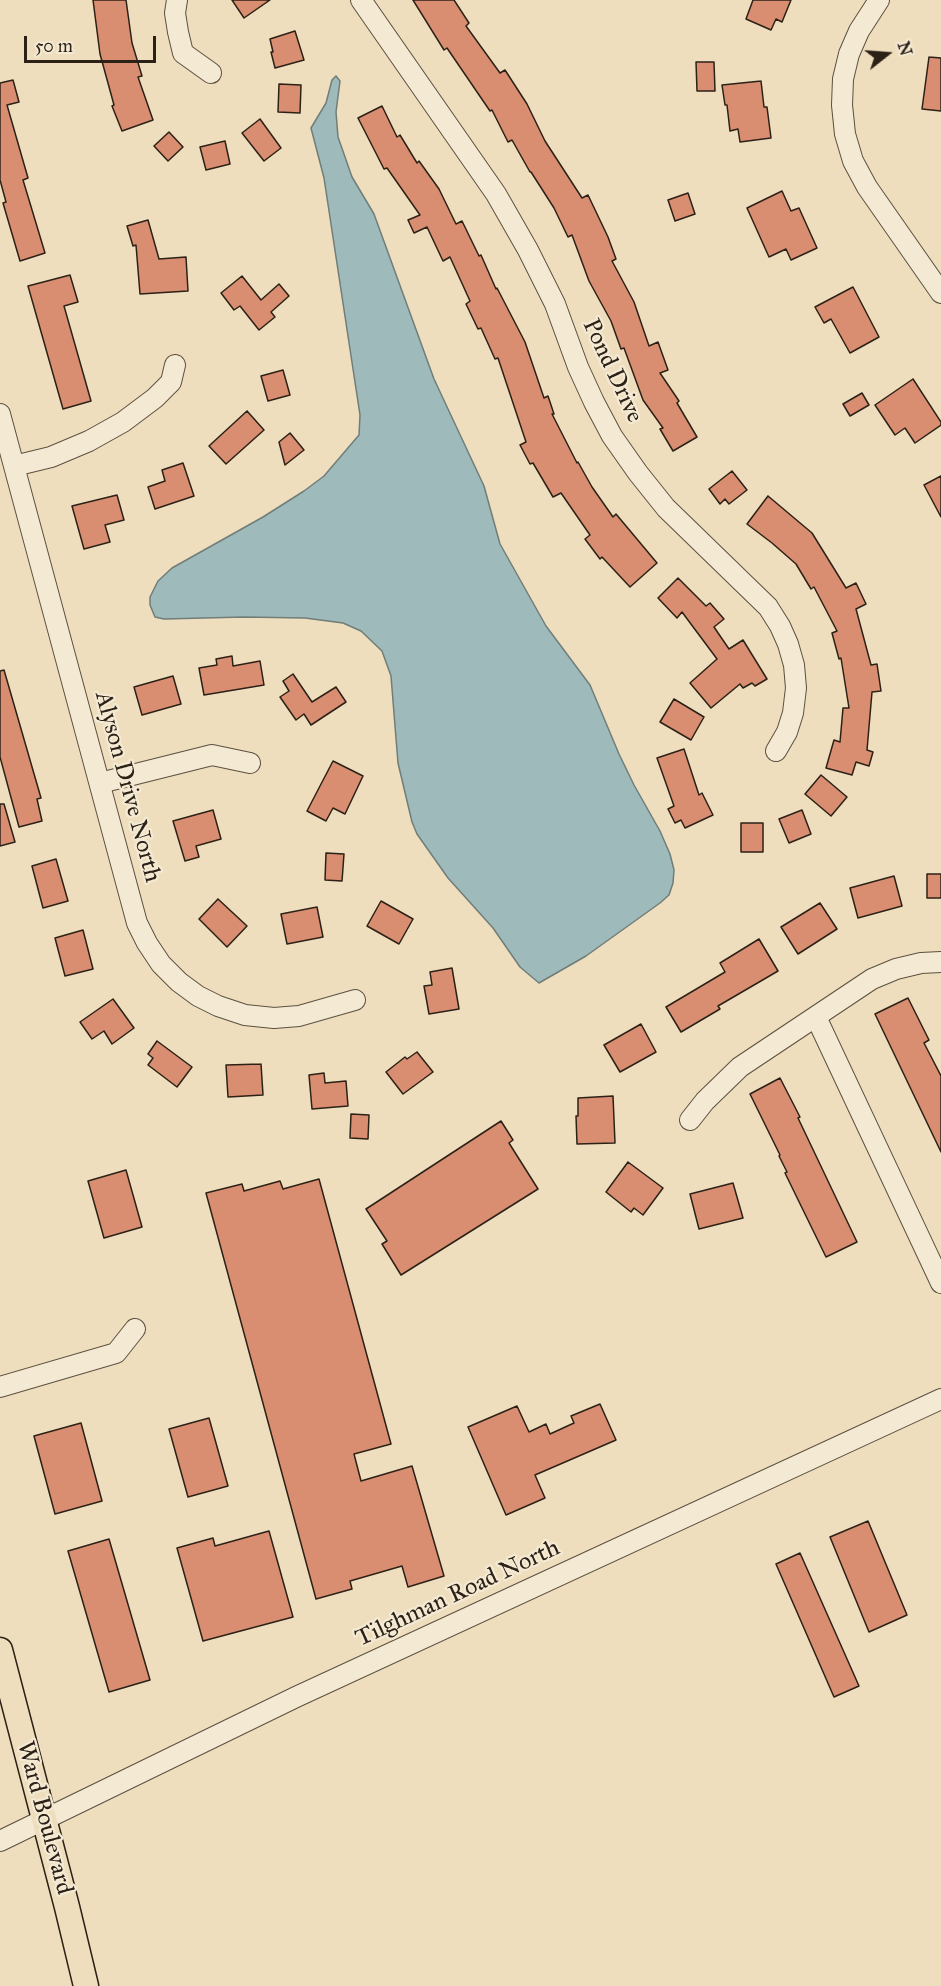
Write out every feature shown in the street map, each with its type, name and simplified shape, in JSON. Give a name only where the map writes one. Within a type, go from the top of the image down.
[{"type":"main road","name":"Ward Boulevard","points":[[0,1650],[86,1986]]},
{"type":"street","points":[[177,0],[175,13],[177,32],[183,52],[211,73]]},
{"type":"street","name":"Pond Drive","points":[[361,0],[496,194],[555,304],[578,367],[612,436],[666,508],[768,607],[780,626],[794,665],[796,688],[790,723],[776,752]]},
{"type":"street","points":[[879,0],[859,31],[849,54],[843,79],[842,105],[845,134],[853,161],[867,187],[941,293]]},
{"type":"street","points":[[14,466],[60,453],[89,441],[123,422],[155,398],[171,382],[175,365]]},
{"type":"street","name":"Alyson Drive North","points":[[0,414],[137,923],[147,943],[161,964],[179,982],[198,996],[245,1015],[274,1018],[299,1016],[355,1000]]},
{"type":"street","points":[[100,783],[212,754],[250,763]]},
{"type":"street","points":[[690,1120],[705,1101],[740,1068],[872,979],[896,969],[921,963],[941,962]]},
{"type":"street","points":[[816,1017],[941,1282]]},
{"type":"street","points":[[0,1387],[116,1353],[135,1329]]},
{"type":"street","name":"Tilghman Road North","points":[[0,1841],[296,1697],[941,1399]]},
{"type":"water","points":[[336,76],[340,81],[336,112],[338,137],[352,177],[374,214],[434,379],[484,486],[500,544],[546,626],[590,685],[619,754],[660,831],[674,870],[669,895],[660,903],[586,956],[539,983],[520,967],[493,928],[448,878],[417,834],[398,763],[391,676],[382,651],[361,631],[343,623],[305,618],[164,619],[155,617],[150,605],[150,597],[158,581],[172,568],[304,491],[324,476],[359,435],[360,415],[324,178],[311,128],[326,103],[332,80]]},
{"type":"building","points":[[93,0],[126,0],[132,43],[142,76],[138,77],[153,120],[122,131],[112,106],[114,105],[100,54]]},
{"type":"building","points":[[232,0],[270,0],[244,18]]},
{"type":"building","points":[[413,0],[454,0],[469,23],[466,26],[500,73],[505,70],[527,104],[545,141],[582,198],[588,195],[608,237],[616,259],[612,261],[634,302],[649,346],[658,342],[668,370],[660,373],[679,401],[677,403],[697,437],[673,451],[660,429],[663,428],[643,400],[624,348],[621,349],[611,321],[589,281],[572,235],[568,237],[554,208],[512,140],[508,142],[492,110],[490,111],[447,48],[444,50]]},
{"type":"building","points":[[753,0],[791,0],[782,22],[776,19],[771,30],[746,19]]},
{"type":"building","points":[[295,31],[304,60],[275,68],[270,39]]},
{"type":"building","points":[[929,57],[941,58],[941,111],[922,109]]},
{"type":"building","points":[[696,62],[714,62],[715,91],[697,91]]},
{"type":"building","points":[[13,80],[19,102],[7,105],[28,178],[23,180],[45,253],[20,261],[3,203],[6,202],[0,180],[0,83]]},
{"type":"building","points":[[761,81],[771,138],[740,142],[738,129],[730,131],[722,85]]},
{"type":"building","points":[[279,84],[301,85],[300,113],[278,112]]},
{"type":"building","points":[[382,106],[397,137],[400,135],[417,163],[419,161],[439,189],[456,224],[462,221],[479,256],[481,255],[496,289],[525,342],[544,398],[548,396],[554,414],[552,414],[577,463],[613,517],[616,514],[657,563],[630,587],[602,557],[600,559],[585,539],[590,535],[561,493],[553,497],[520,445],[526,442],[498,358],[495,359],[481,328],[478,329],[466,304],[470,301],[450,257],[443,261],[427,227],[414,233],[408,220],[420,215],[387,168],[384,169],[358,118]]},
{"type":"building","points":[[260,119],[281,148],[264,161],[242,133]]},
{"type":"building","points":[[169,132],[183,147],[168,161],[154,146]]},
{"type":"building","points":[[225,141],[230,164],[206,170],[200,147]]},
{"type":"building","points":[[782,191],[791,211],[799,208],[817,248],[791,260],[786,249],[769,257],[747,208]]},
{"type":"building","points":[[688,193],[695,214],[675,221],[668,200]]},
{"type":"building","points":[[148,220],[159,259],[186,257],[188,291],[140,294],[136,245],[133,246],[127,226]]},
{"type":"building","points":[[70,275],[78,302],[64,306],[91,401],[63,409],[28,286]]},
{"type":"building","points":[[242,276],[261,300],[279,284],[289,296],[271,312],[275,317],[259,330],[240,306],[234,310],[221,293]]},
{"type":"building","points":[[853,287],[879,337],[850,353],[831,319],[824,323],[815,307]]},
{"type":"building","points":[[283,370],[290,395],[268,401],[261,376]]},
{"type":"building","points":[[913,379],[941,422],[941,425],[915,443],[905,428],[895,435],[875,405]]},
{"type":"building","points":[[862,393],[869,405],[850,416],[843,404]]},
{"type":"building","points":[[247,411],[264,430],[226,464],[209,446]]},
{"type":"building","points":[[290,433],[304,450],[285,465],[279,442]]},
{"type":"building","points":[[183,463],[194,496],[155,509],[148,487],[165,481],[162,470]]},
{"type":"building","points":[[732,471],[747,490],[729,504],[725,499],[720,504],[709,489]]},
{"type":"building","points":[[941,476],[941,517],[924,485]]},
{"type":"building","points":[[117,495],[124,520],[105,525],[110,542],[84,549],[72,506]]},
{"type":"building","points":[[768,496],[812,533],[846,588],[856,583],[866,604],[856,609],[871,665],[877,664],[881,691],[872,692],[867,750],[873,752],[869,766],[856,762],[852,775],[826,768],[834,740],[840,742],[843,708],[849,708],[841,658],[839,659],[832,633],[837,631],[814,587],[811,589],[796,564],[747,524]]},
{"type":"building","points":[[678,578],[706,606],[710,603],[724,619],[714,627],[729,649],[743,640],[767,679],[755,686],[752,683],[743,688],[740,684],[711,708],[690,683],[717,659],[682,612],[677,618],[658,598]]},
{"type":"building","points":[[232,656],[233,666],[260,661],[264,685],[204,695],[199,668],[217,665],[216,659]]},
{"type":"building","points":[[4,670],[41,798],[37,799],[42,821],[19,827],[0,757],[0,671]]},
{"type":"building","points":[[293,674],[312,702],[336,687],[346,702],[311,725],[304,714],[296,720],[280,697],[289,691],[283,681]]},
{"type":"building","points":[[173,676],[181,704],[142,715],[134,687]]},
{"type":"building","points":[[674,699],[704,717],[691,740],[660,722]]},
{"type":"building","points":[[684,749],[699,795],[702,793],[713,815],[685,828],[681,820],[675,823],[668,809],[674,806],[657,758]]},
{"type":"building","points":[[333,761],[363,776],[345,814],[333,808],[326,821],[307,811]]},
{"type":"building","points":[[821,775],[847,797],[831,816],[805,794]]},
{"type":"building","points":[[0,804],[4,804],[15,842],[0,846]]},
{"type":"building","points":[[213,810],[221,839],[196,846],[199,857],[185,861],[173,821]]},
{"type":"building","points":[[802,810],[811,834],[789,843],[779,819]]},
{"type":"building","points":[[741,823],[763,823],[763,852],[741,852]]},
{"type":"building","points":[[326,853],[344,854],[342,881],[325,880]]},
{"type":"building","points":[[56,859],[68,901],[43,908],[32,866]]},
{"type":"building","points":[[927,874],[941,874],[941,898],[927,898]]},
{"type":"building","points":[[894,876],[902,906],[858,918],[850,888]]},
{"type":"building","points":[[218,899],[247,926],[227,947],[199,919]]},
{"type":"building","points":[[381,901],[413,919],[399,944],[367,926]]},
{"type":"building","points":[[820,903],[837,929],[798,954],[781,927]]},
{"type":"building","points":[[317,907],[323,937],[287,944],[281,914]]},
{"type":"building","points":[[83,930],[93,969],[65,976],[55,938]]},
{"type":"building","points":[[759,939],[778,971],[718,1006],[720,1009],[681,1032],[666,1007],[725,972],[720,963]]},
{"type":"building","points":[[452,968],[459,1009],[429,1014],[424,986],[432,985],[430,972]]},
{"type":"building","points":[[908,998],[929,1040],[924,1043],[941,1076],[941,1152],[875,1014]]},
{"type":"building","points":[[113,999],[134,1028],[112,1044],[104,1031],[92,1039],[80,1022]]},
{"type":"building","points":[[641,1024],[656,1052],[620,1072],[604,1045]]},
{"type":"building","points":[[157,1041],[192,1067],[177,1087],[148,1065],[153,1058],[148,1054]]},
{"type":"building","points":[[417,1052],[433,1072],[403,1094],[386,1072],[405,1057],[407,1059]]},
{"type":"building","points":[[261,1064],[263,1095],[228,1097],[226,1065]]},
{"type":"building","points":[[324,1073],[325,1083],[346,1081],[348,1106],[312,1109],[309,1075]]},
{"type":"building","points":[[780,1078],[857,1242],[826,1257],[750,1094]]},
{"type":"building","points":[[613,1096],[615,1143],[577,1144],[578,1098]]},
{"type":"building","points":[[351,1114],[369,1115],[368,1139],[350,1138]]},
{"type":"building","points":[[501,1121],[513,1140],[509,1143],[538,1189],[401,1275],[382,1244],[387,1241],[366,1209]]},
{"type":"building","points":[[628,1162],[663,1188],[643,1215],[634,1208],[631,1212],[606,1192]]},
{"type":"building","points":[[126,1170],[142,1227],[104,1238],[88,1181]]},
{"type":"building","points":[[319,1179],[391,1444],[354,1454],[361,1481],[412,1466],[444,1576],[408,1587],[402,1566],[350,1581],[352,1589],[316,1599],[206,1193],[242,1184],[244,1191],[280,1181],[283,1189]]},
{"type":"building","points":[[733,1183],[743,1218],[699,1229],[690,1194]]},
{"type":"building","points":[[600,1404],[616,1440],[535,1475],[545,1498],[506,1515],[468,1427],[517,1406],[529,1432],[546,1424],[550,1434],[574,1423],[571,1416]]},
{"type":"building","points":[[209,1418],[228,1486],[188,1497],[169,1429]]},
{"type":"building","points":[[81,1423],[102,1501],[55,1514],[34,1436]]},
{"type":"building","points":[[868,1521],[907,1615],[869,1632],[830,1537]]},
{"type":"building","points":[[269,1531],[293,1617],[203,1641],[177,1548],[213,1538],[215,1546]]},
{"type":"building","points":[[109,1539],[150,1680],[109,1692],[68,1551]]},
{"type":"building","points":[[800,1553],[859,1686],[834,1697],[776,1564]]}]
